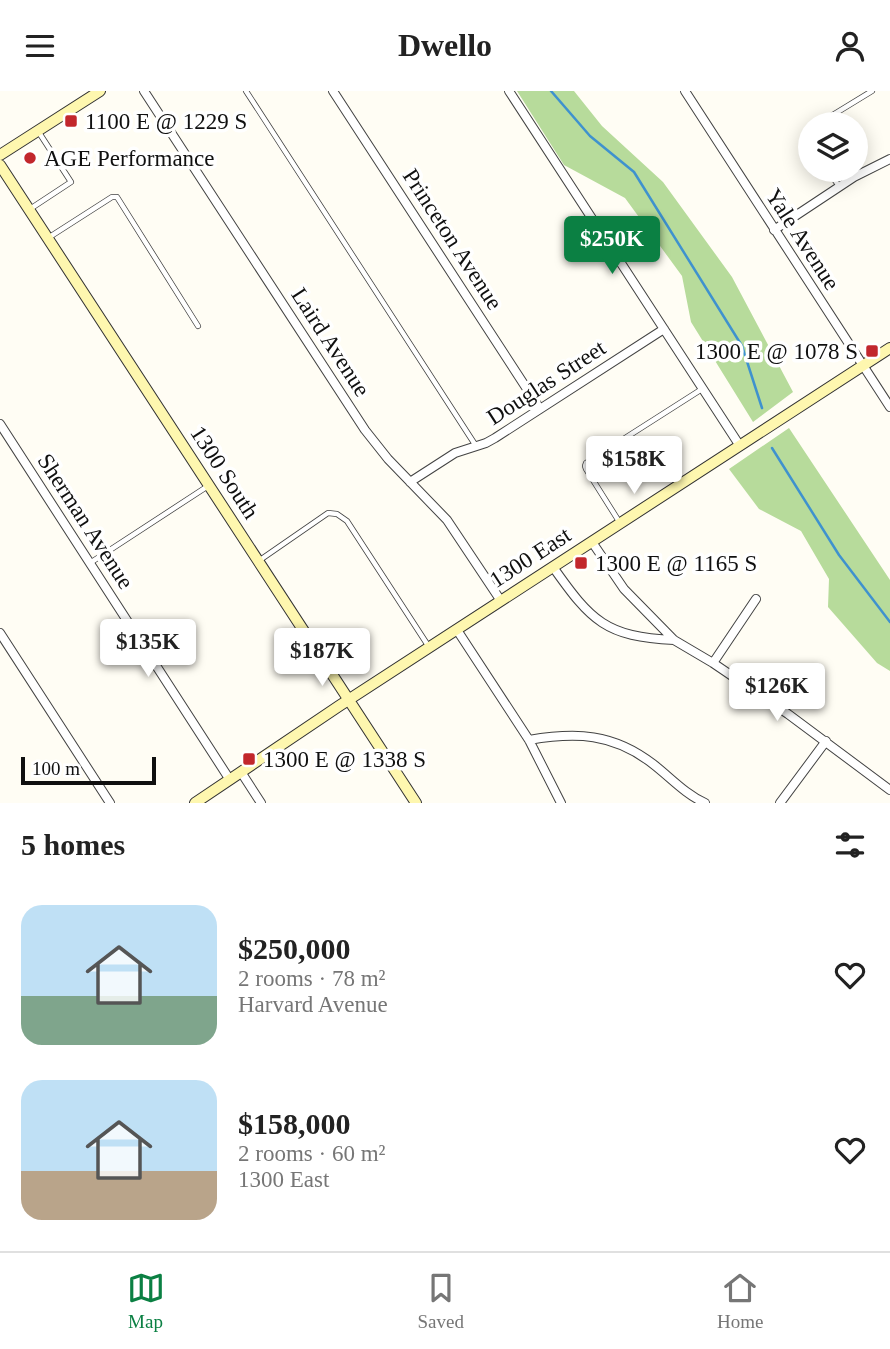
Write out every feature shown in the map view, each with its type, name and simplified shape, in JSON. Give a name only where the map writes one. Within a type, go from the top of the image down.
[{"type":"street","points":[[0,155],[100,91]]},
{"type":"street","name":"Laird Avenue","points":[[144,91],[365,430],[454,530],[502,601]]},
{"type":"street","name":"Princeton Avenue","points":[[334,91],[540,409]]},
{"type":"street","points":[[509,91],[740,446]]},
{"type":"street","name":"Yale Avenue","points":[[685,91],[890,407]]},
{"type":"street","points":[[774,229],[867,170],[890,159]]},
{"type":"street","name":"1300 South","points":[[0,165],[416,803]]},
{"type":"street","name":"Douglas Street","points":[[410,482],[454,453],[491,440],[664,329]]},
{"type":"street","name":"1300 East","points":[[195,803],[348,700],[890,348]]},
{"type":"street","name":"Sherman Avenue","points":[[0,424],[230,780]]},
{"type":"street","points":[[592,542],[624,589],[674,640],[789,714],[890,790]]},
{"type":"street","points":[[553,567],[580,604],[611,628],[646,639],[674,640]]},
{"type":"street","points":[[713,663],[756,599]]},
{"type":"street","points":[[457,629],[529,740],[561,803]]},
{"type":"street","points":[[0,633],[110,803]]},
{"type":"street","points":[[529,740],[570,734],[612,742],[639,755],[705,803]]},
{"type":"street","points":[[780,803],[826,741]]},
{"type":"street","points":[[241,772],[261,803]]},
{"type":"lane","points":[[246,91],[476,446]]},
{"type":"lane","points":[[838,112],[872,91]]},
{"type":"lane","points":[[29,209],[71,182],[38,131]]},
{"type":"lane","points":[[835,182],[839,187]]},
{"type":"lane","points":[[48,238],[112,197],[117,197],[198,326]]},
{"type":"lane","points":[[621,523],[586,469],[586,463],[703,388]]},
{"type":"lane","points":[[90,563],[209,486]]},
{"type":"lane","points":[[258,561],[328,513],[337,514],[347,521],[430,647]]},
{"type":"green space","points":[[517,91],[574,91],[602,126],[663,182],[732,277],[793,392],[753,422],[691,322],[682,276],[625,198],[564,165]]},
{"type":"green space","points":[[789,428],[890,580],[890,671],[877,663],[828,607],[829,579],[801,531],[759,509],[729,469]]},
{"type":"waterway","points":[[551,91],[590,136],[634,172],[742,346],[762,408]]},
{"type":"waterway","points":[[772,448],[839,555],[890,622]]},
{"type":"place","name":"1100 E @ 1229 S","points":[[71,121]]},
{"type":"place","name":"AGE Performance","points":[[30,158]]},
{"type":"place","name":"1300 E @ 1078 S","points":[[872,351]]},
{"type":"place","name":"1300 E @ 1165 S","points":[[581,563]]},
{"type":"place","name":"1300 E @ 1338 S","points":[[249,759]]}]
